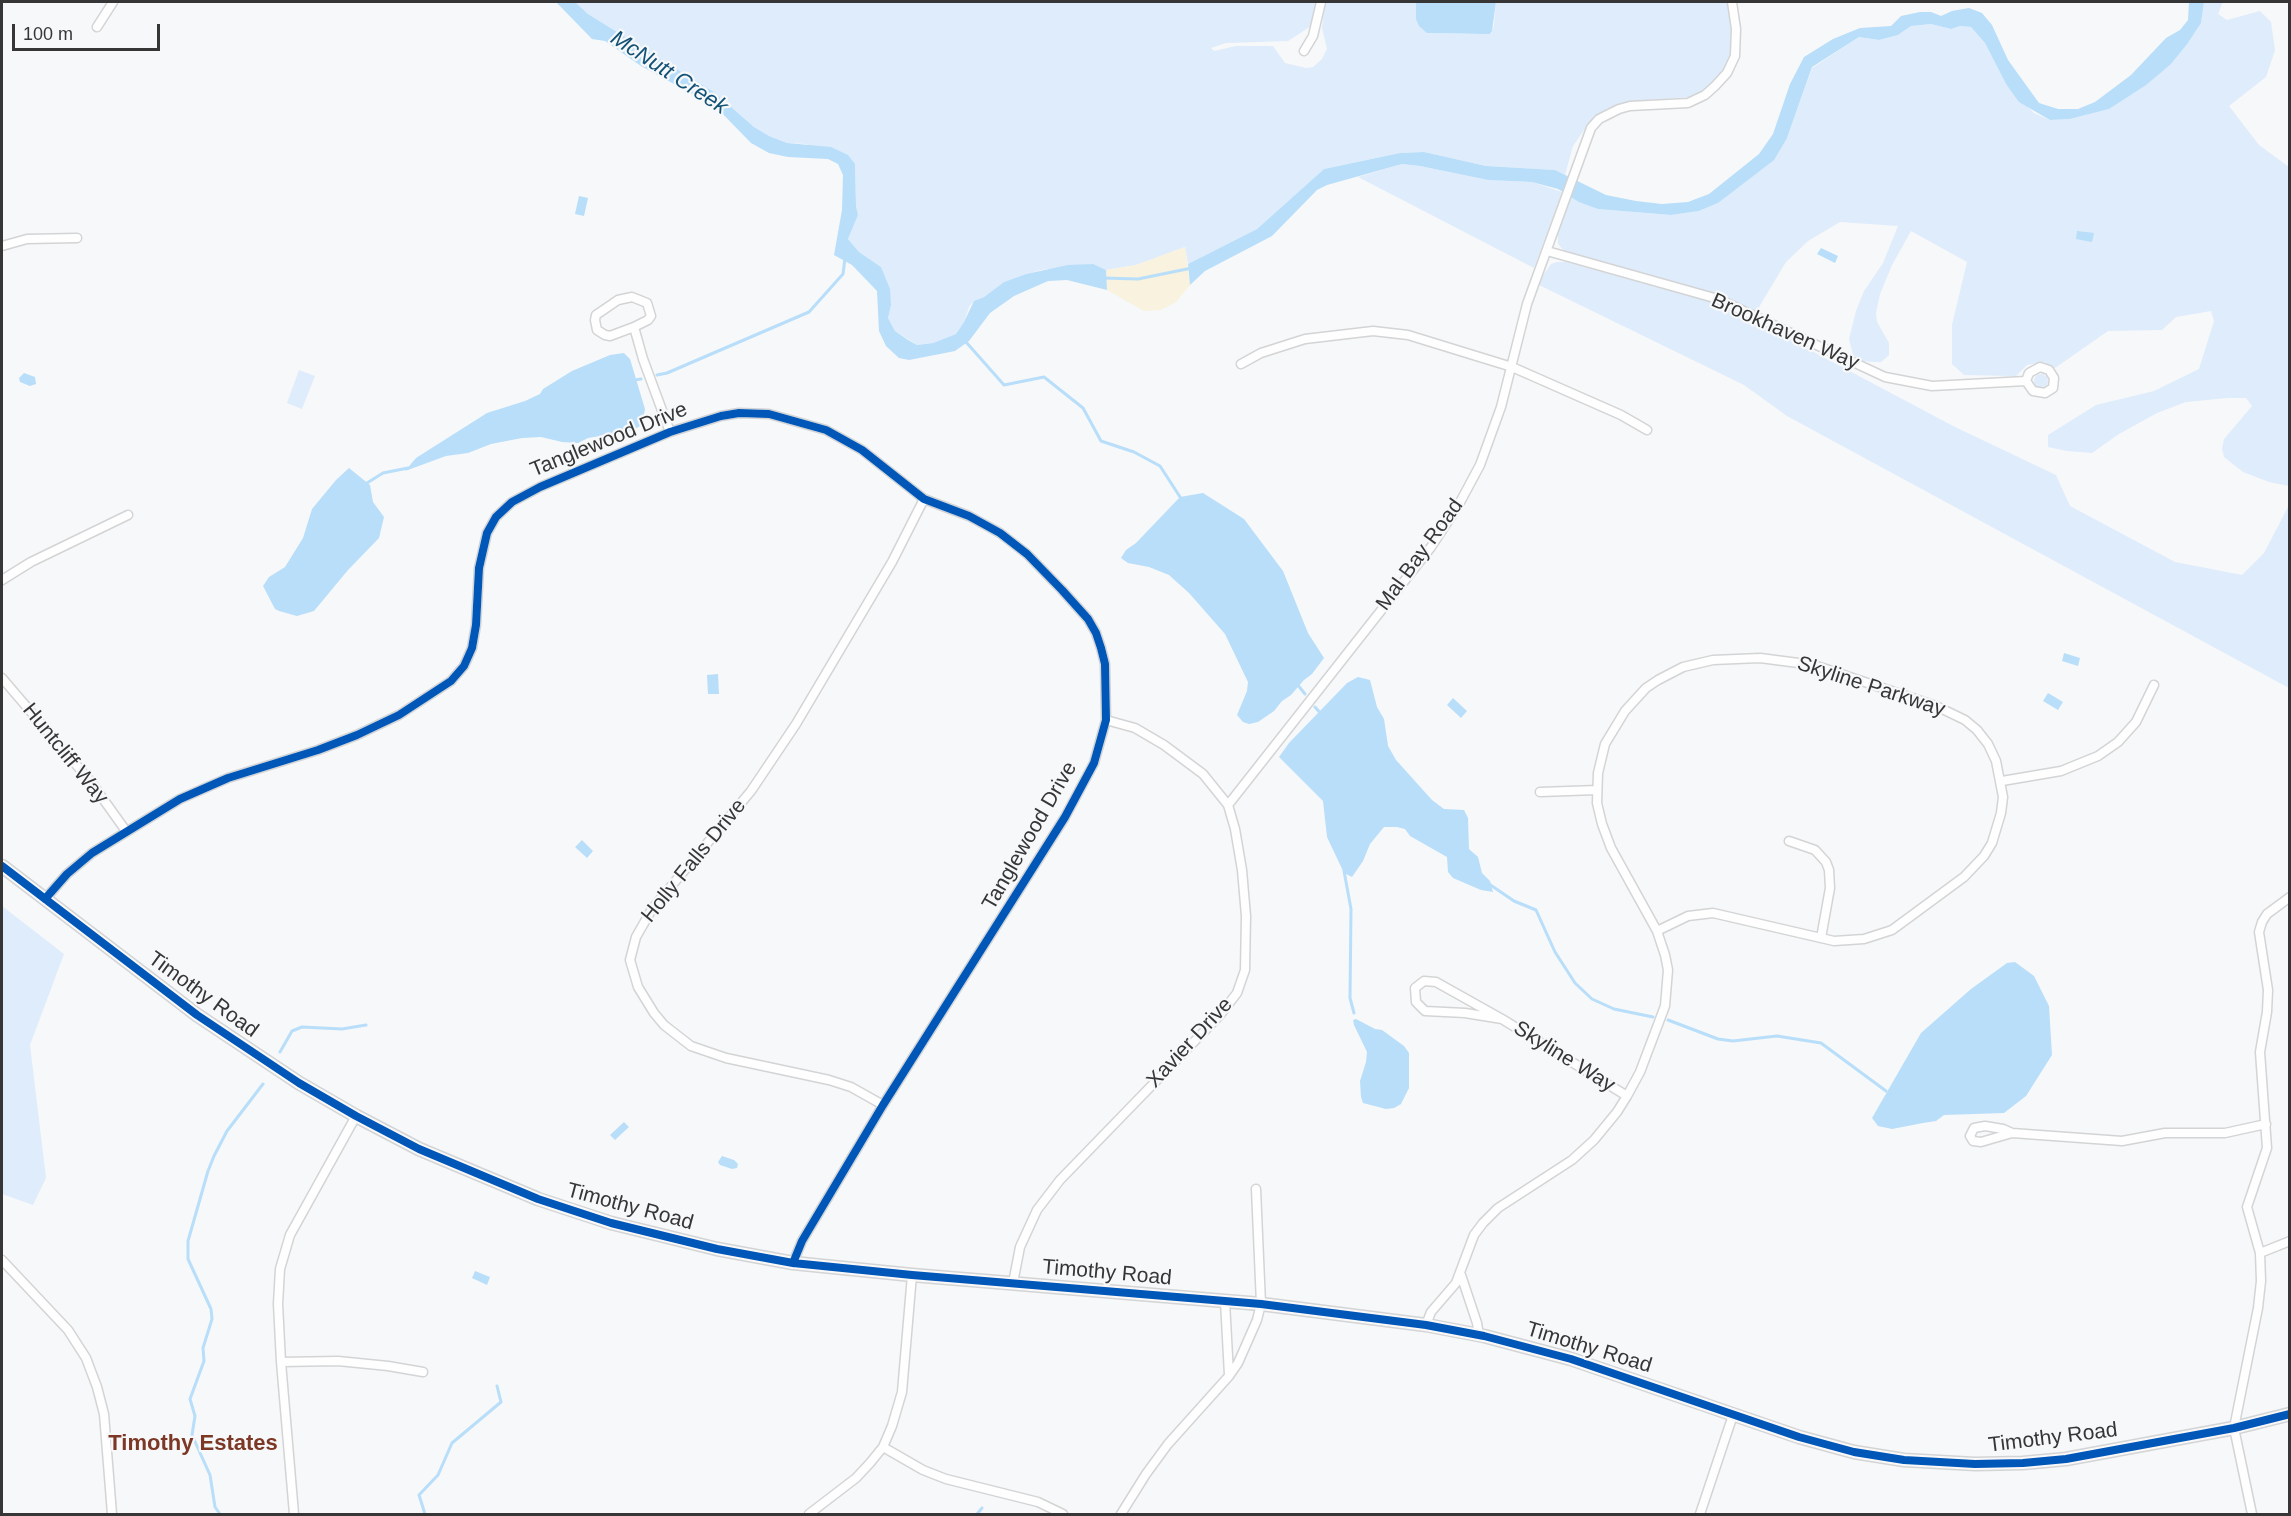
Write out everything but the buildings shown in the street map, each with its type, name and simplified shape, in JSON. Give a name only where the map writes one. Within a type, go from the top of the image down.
[{"type":"main road","name":"Timothy Road","points":[[2,866],[242,1046],[356,1116],[419,1149],[480,1176],[611,1223],[707,1246],[794,1263],[1261,1304],[1426,1324],[1571,1359],[1799,1437],[1854,1452],[1914,1461],[1975,1464],[2066,1459],[2234,1428],[2289,1414]]},
{"type":"street","points":[[97,27],[113,2]]},
{"type":"street","points":[[1304,51],[1313,36],[1321,2]]},
{"type":"street","name":"Mal Bay Road","points":[[1228,805],[1431,548],[1458,506],[1480,465],[1501,407],[1527,304],[1590,128],[1599,119],[1630,106],[1689,103],[1705,95],[1727,73],[1735,56],[1737,29],[1732,2]]},
{"type":"street","points":[[2,246],[27,239],[77,238]]},
{"type":"street","name":"Brookhaven Way","points":[[1547,251],[1718,299],[1885,377],[1932,386],[2026,381]]},
{"type":"street","points":[[639,298],[647,303],[651,316],[634,327],[605,336],[597,330],[596,315],[618,300],[639,298]]},
{"type":"street","points":[[634,327],[643,359],[670,432]]},
{"type":"street","points":[[1241,364],[1261,353],[1305,339],[1373,331],[1408,334],[1512,367],[1621,415],[1647,429]]},
{"type":"street","name":"Tanglewood Drive","points":[[45,899],[78,864],[126,831],[180,799],[206,787],[340,742],[380,724],[442,688],[458,673],[472,648],[481,551],[487,533],[503,508],[540,487],[670,432],[739,413],[769,414],[789,418],[844,438],[924,499],[969,516],[1000,533],[1027,554],[1077,606],[1096,633],[1101,648],[1106,683],[1106,720],[1094,763],[1065,817],[883,1105],[802,1241],[794,1263]]},
{"type":"street","name":"Holly Falls Drive","points":[[883,1105],[851,1087],[829,1080],[726,1059],[691,1046],[675,1035],[654,1013],[638,987],[630,960],[636,937],[652,909],[751,791],[796,724],[892,562],[924,499]]},
{"type":"street","points":[[2,580],[31,562],[128,515]]},
{"type":"street","name":"Skyline Parkway","points":[[1426,1324],[1431,1312],[1461,1275],[1471,1243],[1483,1223],[1498,1208],[1572,1160],[1594,1140],[1617,1112],[1644,1061],[1665,1006],[1668,970],[1657,931],[1605,834],[1597,803],[1601,758],[1611,732],[1635,698],[1646,688],[1670,674],[1697,663],[1713,660],[1760,658],[1814,665],[1952,712],[1977,730],[1988,744],[2002,781],[2003,797],[1992,843],[1979,862],[1964,877],[1892,930],[1878,936],[1848,941],[1821,938],[1713,913],[1688,916],[1657,931]]},
{"type":"street","name":"Huntcliff Way","points":[[2,678],[91,782],[126,831]]},
{"type":"street","points":[[2002,781],[2061,771],[2098,756],[2118,742],[2136,722],[2144,711],[2154,685]]},
{"type":"street","name":"Xavier Drive","points":[[1013,1283],[1020,1247],[1027,1228],[1036,1210],[1048,1194],[1220,1015],[1242,982],[1247,950],[1246,916],[1239,848],[1228,805],[1203,774],[1164,745],[1136,728],[1106,720]]},
{"type":"street","points":[[1540,792],[1597,790]]},
{"type":"street","points":[[1789,841],[1815,850],[1826,862],[1829,870],[1830,888],[1821,938]]},
{"type":"street","points":[[2252,1515],[2234,1428],[2258,1308],[2261,1281],[2260,1253],[2247,1208],[2267,1148],[2260,1052],[2267,1012],[2267,978],[2259,932],[2267,914],[2289,897]]},
{"type":"street","name":"Skyline Way","points":[[1502,1019],[1465,1013],[1425,1011],[1416,1002],[1415,988],[1424,981],[1436,982],[1502,1019],[1627,1096]]},
{"type":"street","points":[[294,1515],[278,1304],[284,1252],[297,1221],[356,1116]]},
{"type":"street","points":[[2012,1133],[2122,1141],[2165,1133],[2224,1133],[2266,1124]]},
{"type":"street","points":[[1120,1515],[1168,1444],[1229,1376],[1257,1320],[1261,1304],[1256,1189]]},
{"type":"street","points":[[2260,1253],[2289,1241]]},
{"type":"street","points":[[2,1260],[68,1330],[86,1358],[104,1414],[112,1515]]},
{"type":"street","points":[[809,1515],[856,1478],[883,1447],[898,1412],[902,1392],[912,1275]]},
{"type":"street","points":[[1461,1275],[1479,1335]]},
{"type":"street","points":[[1226,1301],[1229,1376]]},
{"type":"street","points":[[281,1362],[338,1361],[423,1372]]},
{"type":"street","points":[[1700,1515],[1733,1415]]},
{"type":"street","points":[[883,1447],[931,1473],[1038,1502],[1063,1515]]},
{"type":"shaded area","points":[[575,2],[1317,2],[1311,26],[1288,41],[1226,43],[1211,48],[1214,51],[1236,46],[1273,46],[1285,63],[1306,68],[1313,67],[1322,59],[1327,49],[1322,28],[1325,2],[1416,2],[1416,8],[1427,33],[1491,34],[1496,2],[1729,2],[1733,22],[1733,47],[1728,63],[1719,79],[1705,90],[1690,97],[1634,101],[1608,108],[1589,123],[1573,146],[1565,175],[1555,170],[1486,166],[1424,152],[1400,153],[1324,169],[1257,229],[1188,264],[1185,247],[1136,265],[1106,270],[1092,264],[1026,274],[1004,282],[984,297],[974,301],[956,334],[933,343],[917,345],[895,331],[888,318],[891,305],[881,267],[859,252],[848,239],[858,215],[855,164],[806,144],[787,143],[769,136],[754,127],[714,92],[588,14]]},
{"type":"shaded area","points":[[2204,2],[2223,2],[2218,14],[2227,20],[2260,11],[2271,22],[2275,50],[2266,77],[2229,106],[2259,145],[2289,167],[2289,486],[2269,482],[2243,472],[2224,457],[2222,449],[2224,439],[2252,406],[2246,398],[2186,402],[2157,413],[2119,434],[2092,453],[2048,447],[2048,435],[2096,405],[2154,391],[2199,369],[2214,321],[2211,311],[2176,317],[2162,330],[2108,331],[2055,368],[2044,362],[2027,365],[2016,376],[1964,375],[1952,364],[1952,325],[1967,262],[1911,231],[1892,265],[1880,294],[1876,313],[1877,322],[1889,343],[1889,355],[1881,362],[1874,362],[1862,361],[1853,355],[1849,339],[1856,311],[1864,291],[1883,263],[1898,226],[1840,222],[1808,241],[1786,262],[1756,312],[1716,295],[1565,252],[1558,244],[1558,234],[1570,196],[1598,209],[1671,215],[1699,211],[1718,203],[1787,138],[1812,68],[1859,37],[1879,40],[1898,35],[1911,26],[1931,24],[1951,29],[1960,26],[1971,27],[1985,43],[2006,84],[2034,113],[2050,120],[2070,119],[2109,109],[2171,64],[2201,23]]},
{"type":"shaded area","points":[[1402,164],[1488,180],[1532,182],[1562,192],[1534,268],[1358,177]]},
{"type":"shaded area","points":[[1566,262],[1715,303],[1776,332],[1955,427],[2056,475],[2070,506],[2175,562],[2242,575],[2264,553],[2289,505],[2289,688],[1787,416],[1744,385],[1537,284],[1551,264]]},
{"type":"shaded area","points":[[299,370],[315,376],[302,409],[287,403]]},
{"type":"shaded area","points":[[2038,374],[2044,374],[2048,381],[2044,388],[2038,388],[2034,384],[2034,378]]},
{"type":"shaded area","points":[[2,906],[64,954],[30,1045],[46,1178],[33,1205],[2,1194]]},
{"type":"sand","points":[[1185,247],[1190,285],[1176,302],[1161,310],[1144,311],[1107,290],[1106,270],[1136,265]]},
{"type":"water","points":[[556,2],[575,2],[588,14],[714,92],[754,127],[769,136],[787,143],[831,147],[848,155],[855,164],[858,215],[848,239],[859,252],[881,267],[890,289],[891,305],[888,318],[895,331],[917,345],[933,343],[956,334],[974,301],[984,297],[1004,282],[1026,274],[1068,265],[1093,264],[1106,270],[1107,290],[1067,280],[1048,281],[1014,296],[990,313],[969,341],[955,351],[909,360],[899,358],[886,346],[879,331],[877,291],[852,265],[834,255],[842,210],[843,175],[838,164],[828,159],[788,157],[769,153],[751,143],[716,107],[641,66],[605,41],[592,39]]},
{"type":"water","points":[[1416,2],[1496,2],[1492,31],[1490,34],[1427,33],[1419,26],[1416,19]]},
{"type":"water","points":[[2189,2],[2204,2],[2201,23],[2187,44],[2171,64],[2146,85],[2109,109],[2070,119],[2050,120],[2019,102],[2006,84],[1985,43],[1971,27],[1960,26],[1951,29],[1931,24],[1911,26],[1898,35],[1879,40],[1859,37],[1812,67],[1787,138],[1774,160],[1718,203],[1699,211],[1671,215],[1598,209],[1579,202],[1558,189],[1532,182],[1488,180],[1402,164],[1327,185],[1317,190],[1272,236],[1205,271],[1190,285],[1188,264],[1257,229],[1324,169],[1400,153],[1424,152],[1486,166],[1555,170],[1606,195],[1636,201],[1662,204],[1688,202],[1709,194],[1759,154],[1773,134],[1790,84],[1804,57],[1833,39],[1860,28],[1891,26],[1901,16],[1920,12],[1931,12],[1941,16],[1969,8],[1982,13],[1992,25],[2008,60],[2039,103],[2058,109],[2078,109],[2095,102],[2131,75],[2166,38],[2180,30],[2188,20]]},
{"type":"water","points":[[579,196],[588,198],[584,216],[575,214]]},
{"type":"water","points":[[2077,231],[2094,233],[2092,242],[2076,239]]},
{"type":"water","points":[[1821,248],[1838,256],[1835,263],[1817,254]]},
{"type":"water","points":[[624,353],[630,359],[645,409],[642,425],[631,431],[588,438],[578,443],[541,437],[522,438],[491,444],[468,453],[446,456],[405,471],[416,458],[487,413],[540,394],[543,389],[572,371],[610,355]]},
{"type":"water","points":[[24,373],[35,377],[36,384],[30,386],[20,382],[19,378]]},
{"type":"water","points":[[349,468],[370,485],[373,502],[384,517],[379,538],[348,570],[314,611],[297,616],[275,609],[263,586],[269,577],[285,567],[303,538],[312,509]]},
{"type":"water","points":[[1203,493],[1244,519],[1283,571],[1308,633],[1324,658],[1312,674],[1274,711],[1258,722],[1249,724],[1243,722],[1237,715],[1247,691],[1248,682],[1225,634],[1189,593],[1169,575],[1149,567],[1128,563],[1121,558],[1126,550],[1136,543],[1180,497]]},
{"type":"water","points":[[2064,653],[2080,658],[2078,666],[2062,661]]},
{"type":"water","points":[[718,674],[719,694],[708,694],[707,675]]},
{"type":"water","points":[[1358,677],[1370,680],[1377,707],[1384,719],[1388,746],[1396,760],[1432,800],[1444,809],[1464,810],[1468,818],[1469,849],[1478,857],[1482,873],[1490,881],[1493,892],[1481,890],[1453,878],[1448,872],[1447,857],[1410,836],[1405,829],[1397,827],[1384,827],[1370,844],[1363,861],[1352,877],[1344,873],[1327,837],[1323,801],[1279,757],[1289,743],[1347,683]]},
{"type":"water","points":[[2048,693],[2063,702],[2058,710],[2043,701]]},
{"type":"water","points":[[1453,698],[1467,711],[1461,718],[1447,705]]},
{"type":"water","points":[[582,840],[593,851],[587,858],[575,847]]},
{"type":"water","points":[[2015,962],[2034,976],[2049,1006],[2052,1055],[2026,1096],[2004,1113],[1944,1115],[1936,1121],[1892,1129],[1878,1126],[1872,1118],[1921,1033],[1971,989],[2007,963]]},
{"type":"water","points":[[1356,1019],[1375,1029],[1382,1030],[1404,1046],[1409,1053],[1409,1088],[1401,1104],[1394,1108],[1386,1109],[1363,1103],[1360,1081],[1367,1052],[1354,1025],[1353,1020]]},
{"type":"water","points":[[624,1122],[629,1127],[615,1140],[610,1135]]},
{"type":"water","points":[[722,1156],[734,1160],[738,1164],[737,1168],[732,1169],[720,1165],[718,1162]]},
{"type":"water","points":[[475,1271],[490,1277],[487,1285],[472,1278]]},
{"type":"waterway","points":[[657,375],[667,373],[809,312],[843,274],[845,258]]},
{"type":"waterway","name":"McNutt Creek","points":[[1103,278],[1138,279],[1192,268]]},
{"type":"waterway","points":[[966,342],[1004,385],[1044,377],[1083,408],[1101,441],[1134,452],[1160,466],[1182,500]]},
{"type":"waterway","points":[[635,380],[641,379]]},
{"type":"waterway","points":[[367,483],[383,473],[408,468]]},
{"type":"waterway","points":[[1297,684],[1305,694]]},
{"type":"waterway","points":[[1315,707],[1322,715]]},
{"type":"waterway","points":[[1344,871],[1351,909],[1350,998],[1354,1013]]},
{"type":"waterway","points":[[1489,884],[1514,901],[1536,910],[1555,952],[1575,983],[1592,999],[1614,1009],[1653,1017]]},
{"type":"waterway","points":[[1668,1020],[1718,1039],[1733,1041],[1777,1036],[1821,1043],[1886,1091]]},
{"type":"waterway","points":[[280,1052],[292,1031],[302,1027],[342,1029],[366,1025]]},
{"type":"waterway","points":[[220,1514],[215,1507],[210,1475],[192,1435],[195,1416],[190,1399],[204,1361],[203,1348],[212,1319],[211,1309],[188,1259],[188,1241],[214,1156],[227,1131],[263,1084]]},
{"type":"waterway","points":[[425,1514],[419,1495],[438,1475],[452,1443],[501,1402],[497,1386]]},
{"type":"waterway","points":[[977,1514],[982,1508]]},
{"type":"cycle path","points":[[45,899],[67,874],[92,853],[180,799],[228,778],[318,750],[357,735],[399,715],[451,681],[464,666],[472,648],[476,625],[479,568],[487,533],[496,517],[512,502],[540,487],[670,432],[721,416],[739,413],[769,414],[826,430],[862,450],[924,499],[969,516],[1000,533],[1027,554],[1062,590],[1088,619],[1096,633],[1105,664],[1106,720],[1094,763],[1065,817],[883,1105],[802,1241],[793,1263]]},
{"type":"cycle path","points":[[2,866],[197,1015],[299,1083],[356,1116],[419,1149],[538,1199],[611,1223],[717,1249],[793,1263],[1261,1304],[1426,1325],[1484,1336],[1571,1359],[1799,1437],[1854,1452],[1904,1460],[1975,1464],[2066,1459],[2234,1428],[2290,1414]]},
{"type":"district","name":"Timothy Estates","points":[[193,1444]]}]
